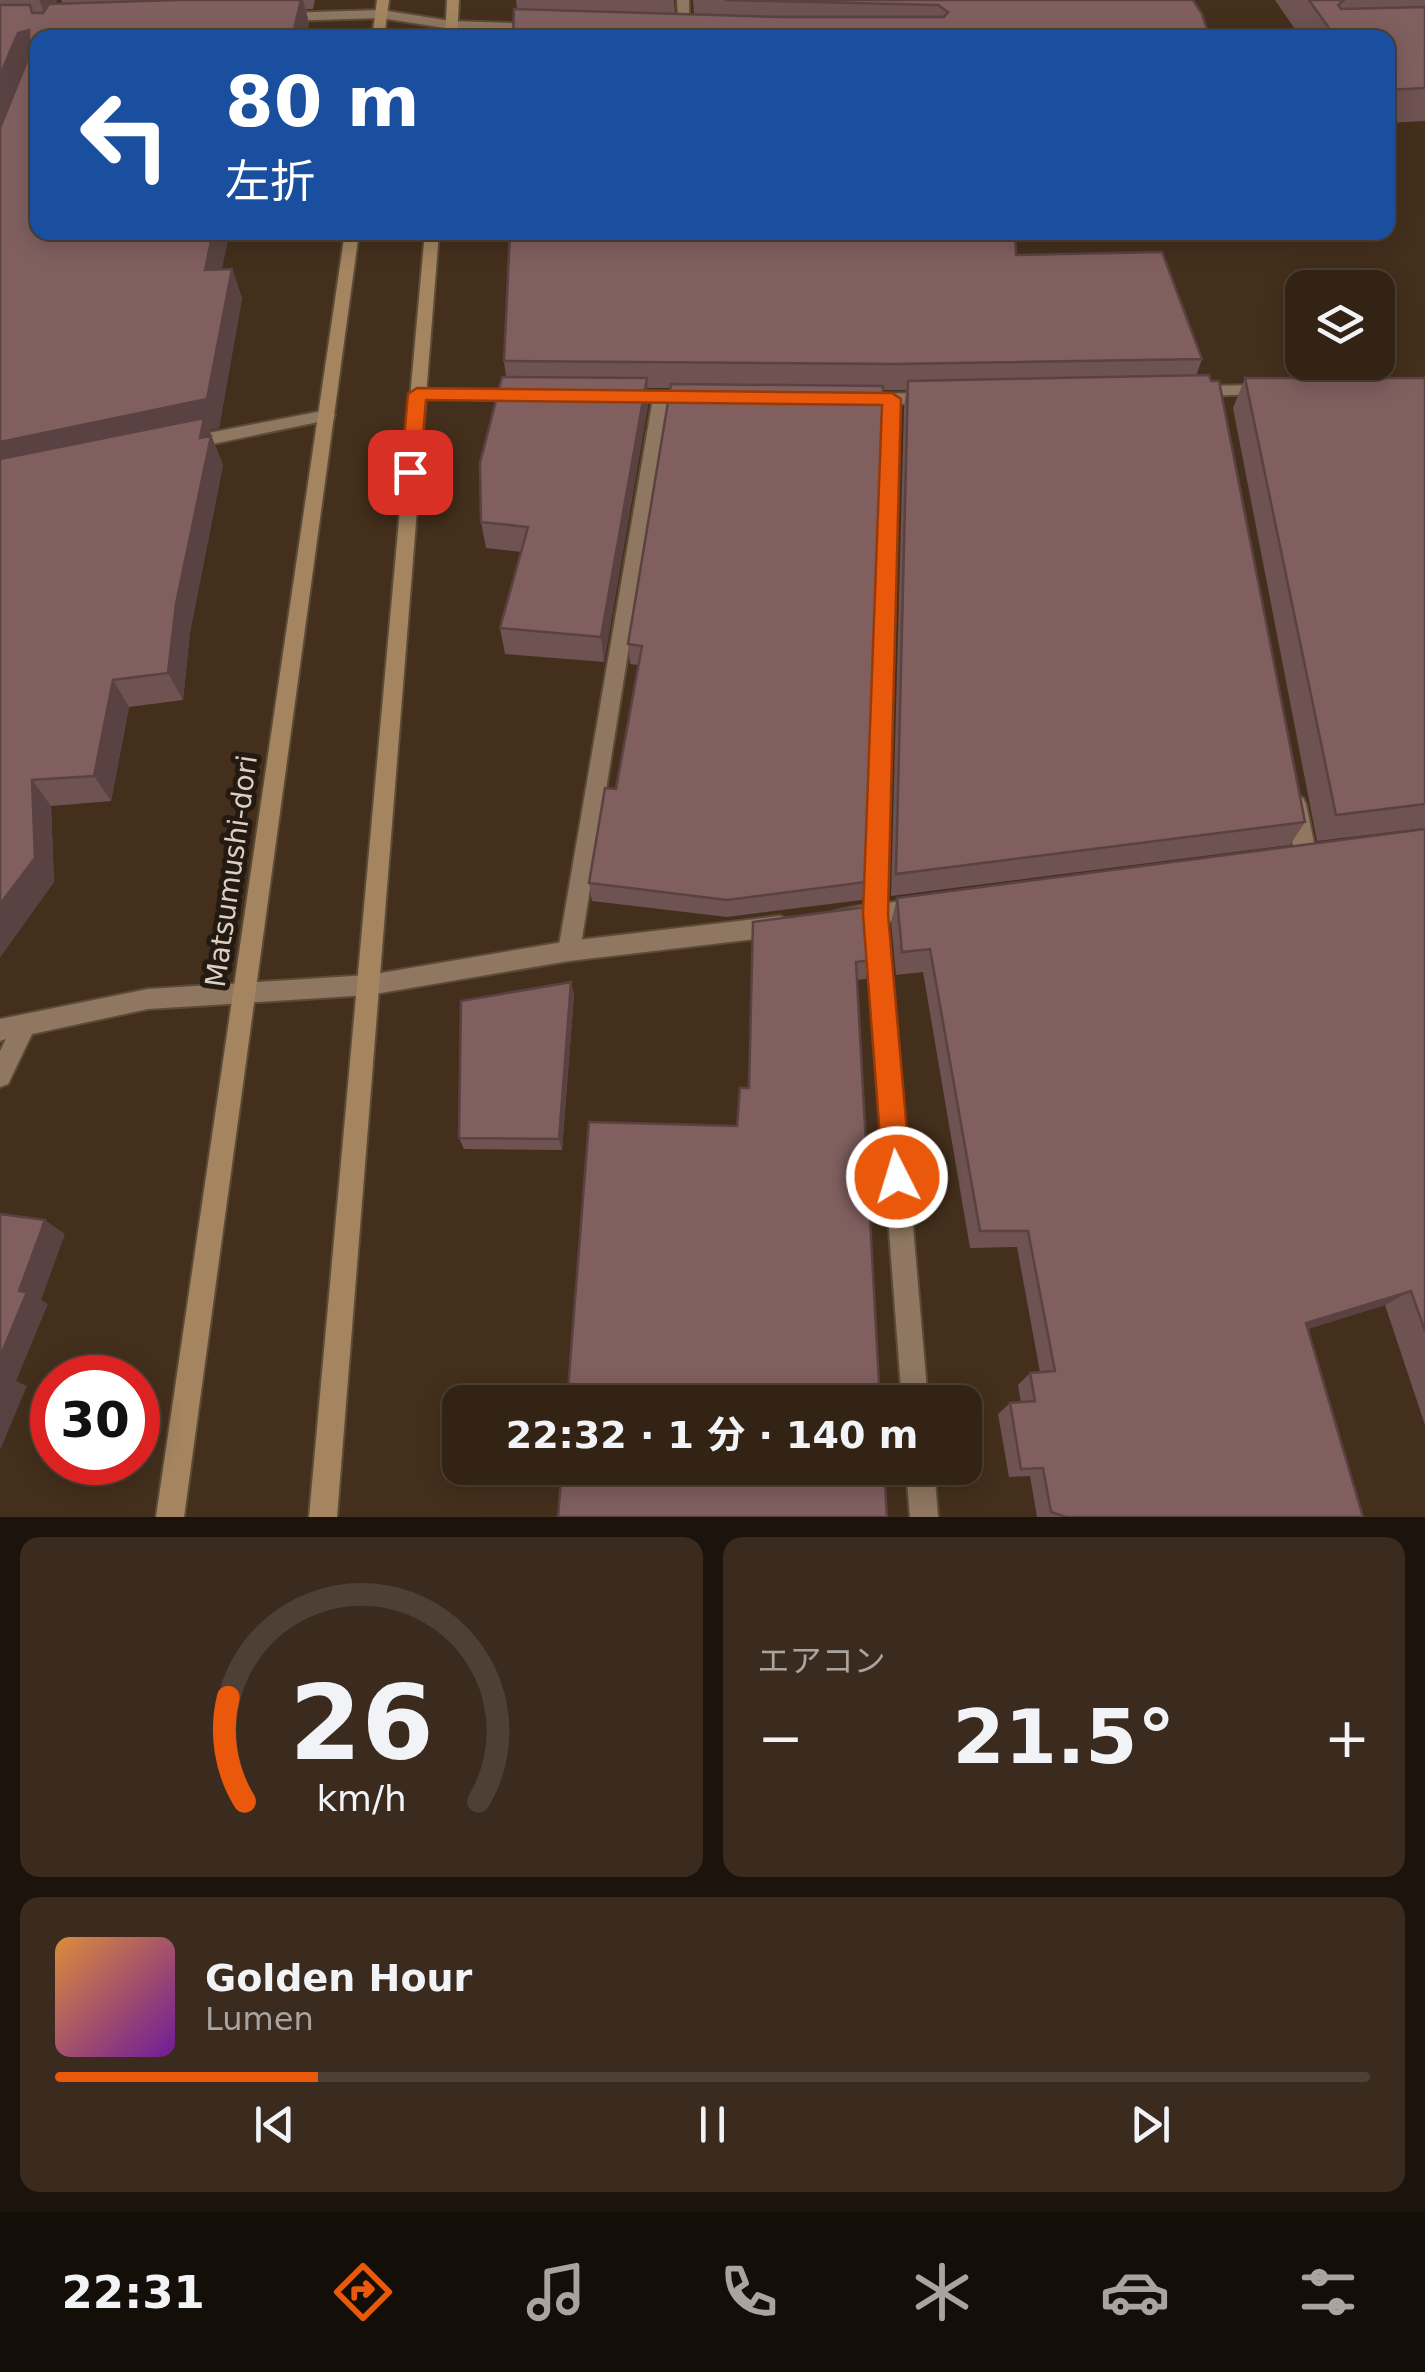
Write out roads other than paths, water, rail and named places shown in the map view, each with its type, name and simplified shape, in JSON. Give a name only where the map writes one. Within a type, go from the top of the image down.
[{"type":"street","points":[[451,30],[453,0]]},
{"type":"street","points":[[683,0],[686,30]]},
{"type":"street","points":[[260,18],[382,7],[448,30]]},
{"type":"street","points":[[484,30],[550,28]]},
{"type":"street","name":"Matsumushi-dori","points":[[170,1517],[351,240]]},
{"type":"street","points":[[323,1517],[431,240]]},
{"type":"street","points":[[1179,392],[1219,400],[1274,390]]},
{"type":"street","points":[[417,394],[549,396]]},
{"type":"street","points":[[605,397],[719,398]]},
{"type":"street","points":[[569,951],[661,398]]},
{"type":"street","points":[[834,399],[949,398]]},
{"type":"street","points":[[892,399],[876,914],[913,1385]]},
{"type":"street","points":[[165,448],[327,416]]},
{"type":"street","points":[[1291,779],[1305,857]]},
{"type":"street","points":[[0,1076],[12,1029],[148,999],[369,985],[569,951],[934,906]]},
{"type":"street","points":[[921,1485],[924,1517]]}]
